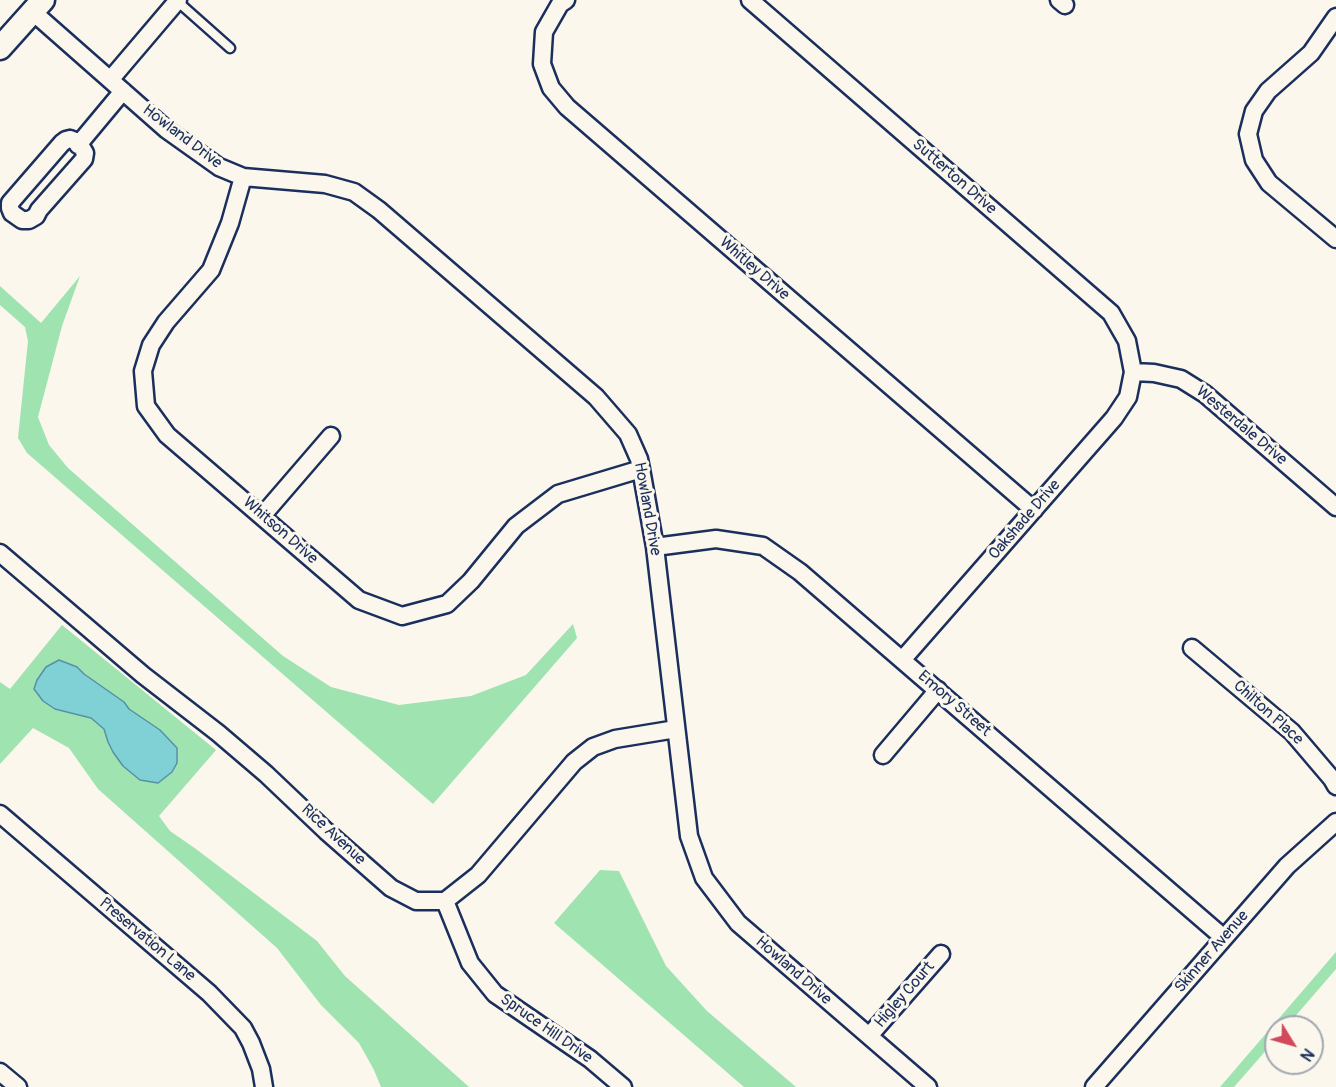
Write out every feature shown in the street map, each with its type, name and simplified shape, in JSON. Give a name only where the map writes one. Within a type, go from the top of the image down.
[{"type":"main road","points":[[0,48],[38,6]]},
{"type":"street","name":"Whitley Drive","points":[[566,0],[560,4],[544,32],[542,63],[551,88],[567,107],[1034,510]]},
{"type":"street","name":"Sutterton Drive","points":[[750,0],[1111,313],[1127,341],[1134,372]]},
{"type":"street","points":[[110,80],[178,1]]},
{"type":"street","name":"Howland Drive","points":[[38,6],[110,80],[167,130],[219,167],[243,177],[325,184],[354,192],[379,210],[596,397],[628,434],[641,469],[655,547],[689,836],[704,878],[738,923],[928,1087]]},
{"type":"street","points":[[1336,17],[1311,53],[1268,92],[1254,111],[1248,134],[1254,160],[1269,183],[1336,239]]},
{"type":"street","points":[[78,145],[123,91]]},
{"type":"street","points":[[70,139],[78,145],[85,153],[84,159],[36,216],[29,220],[22,220],[12,213],[10,203],[62,143],[70,139]]},
{"type":"street","name":"Whitson Drive","points":[[243,177],[230,223],[211,270],[166,322],[151,345],[143,371],[146,406],[167,435],[359,600],[402,616],[447,604],[471,581],[516,526],[558,494],[641,469]]},
{"type":"street","name":"Oakshade Drive","points":[[903,660],[1114,418],[1128,397],[1134,372]]},
{"type":"street","name":"Westerdale Drive","points":[[1134,372],[1154,373],[1181,379],[1205,394],[1336,507]]},
{"type":"street","points":[[262,516],[331,436]]},
{"type":"street","name":"Emory Street","points":[[655,547],[716,539],[763,546],[800,572],[1224,938]]},
{"type":"street","name":"Rice Avenue","points":[[0,553],[143,675],[267,774],[391,888],[416,901],[445,901]]},
{"type":"street","name":"Chilton Place","points":[[1192,648],[1292,732],[1332,778],[1336,786]]},
{"type":"street","points":[[883,755],[938,690]]},
{"type":"street","points":[[445,901],[478,875],[574,762],[593,747],[615,739],[676,729]]},
{"type":"street","name":"Preservation Lane","points":[[0,814],[209,993],[230,1014],[243,1028],[251,1043],[261,1069],[264,1087]]},
{"type":"street","name":"Skinner Avenue","points":[[1094,1087],[1287,866],[1336,822]]},
{"type":"street","name":"Spruce Hill Drive","points":[[445,901],[470,963],[495,993],[590,1059],[623,1087]]},
{"type":"street","name":"Higley Court","points":[[869,1036],[941,954]]},
{"type":"street","points":[[0,1071],[18,1087]]},
{"type":"lane","points":[[178,1],[230,48]]},
{"type":"green space","points":[[80,276],[62,326],[38,417],[49,445],[68,468],[283,656],[331,687],[399,705],[471,696],[526,675],[573,624],[577,638],[433,804],[27,453],[18,438],[28,341],[25,327],[0,305],[0,286],[41,323]]},
{"type":"green space","points":[[62,625],[216,750],[159,816],[170,831],[317,941],[345,976],[469,1087],[381,1087],[359,1043],[321,1005],[277,948],[98,789],[69,748],[33,728],[0,764],[0,682],[10,689]]},
{"type":"green space","points":[[600,870],[619,871],[666,966],[707,1011],[796,1087],[744,1087],[554,923]]},
{"type":"green space","points":[[1336,952],[1336,969],[1296,1015],[1282,1015]]},
{"type":"green space","points":[[1264,1036],[1264,1053],[1234,1087],[1220,1087]]},
{"type":"water","points":[[59,660],[77,667],[124,702],[129,709],[160,730],[177,748],[177,763],[172,772],[158,783],[140,780],[123,766],[113,752],[104,729],[91,718],[55,709],[43,701],[34,689],[37,680],[46,667]]}]
